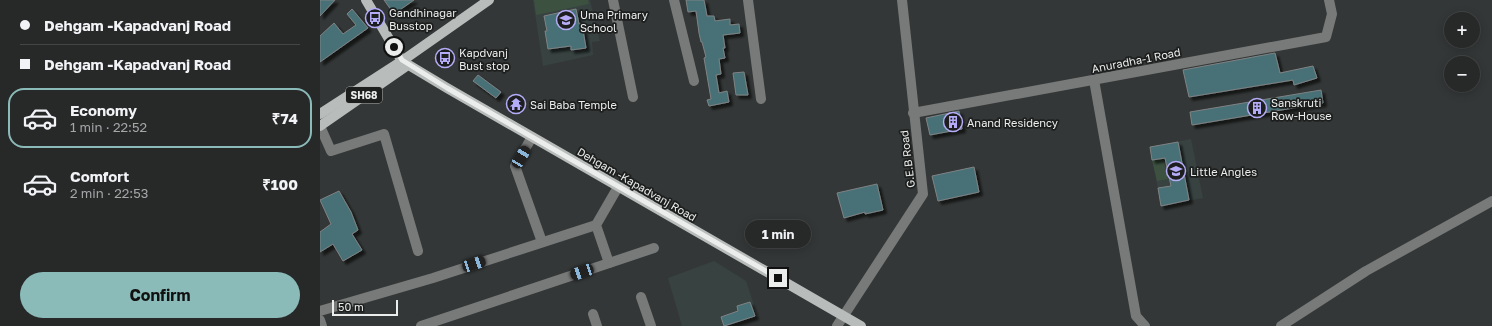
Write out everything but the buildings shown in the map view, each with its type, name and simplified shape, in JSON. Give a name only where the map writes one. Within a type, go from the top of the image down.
[{"type":"main road","points":[[366,0],[405,62]]},
{"type":"main road","name":"SH68","points":[[320,126],[489,0]]},
{"type":"main road","name":"SH68","points":[[320,114],[405,62]]},
{"type":"main road","name":"Dehgam -Kapadvanj Road","points":[[405,62],[532,138],[861,326]]},
{"type":"street","points":[[613,0],[633,97]]},
{"type":"street","points":[[674,0],[694,81]]},
{"type":"street","points":[[748,0],[760,99]]},
{"type":"street","name":"G.E.B Road","points":[[837,326],[923,194],[913,113],[902,0]]},
{"type":"street","name":"Anuradha-1 Road","points":[[913,113],[1326,36],[1332,14],[1329,0]]},
{"type":"street","points":[[1094,80],[1136,316],[1145,326]]},
{"type":"street","points":[[320,126],[330,151],[384,134],[418,251]]},
{"type":"street","points":[[532,138],[515,166],[542,242]]},
{"type":"street","points":[[320,311],[433,278],[596,225],[618,187]]},
{"type":"street","points":[[1281,326],[1366,271],[1492,201]]},
{"type":"street","points":[[596,225],[609,263]]},
{"type":"street","points":[[421,326],[654,248]]},
{"type":"street","points":[[641,297],[651,326]]},
{"type":"street","points":[[592,314],[596,326]]},
{"type":"street","points":[[320,320],[322,326]]},
{"type":"shaded area","name":"Uma Primary School","points":[[533,0],[590,0],[600,41],[592,42],[593,55],[543,66]]},
{"type":"shaded area","name":"Little Angles","points":[[1191,139],[1203,198],[1161,206],[1150,147]]},
{"type":"shaded area","points":[[714,261],[746,281],[758,317],[729,326],[682,326],[668,278]]},
{"type":"green space","points":[[534,0],[588,0],[589,4],[536,15]]},
{"type":"green space","points":[[1163,158],[1168,179],[1157,181],[1152,160]]},
{"type":"place","name":"Gandhinagar Busstop","points":[[375,18]]},
{"type":"place","name":"Uma Primary School","points":[[566,20]]},
{"type":"place","name":"Kapdvanj Bust stop","points":[[445,58]]},
{"type":"place","name":"Sai Baba Temple","points":[[516,104]]},
{"type":"place","name":"Sanskruti Row-House","points":[[1257,108]]},
{"type":"place","name":"Anand Residency","points":[[953,122]]},
{"type":"place","name":"Little Angles","points":[[1176,171]]},
{"type":"route","points":[[394,47],[402,60],[447,88],[778,278]]}]
